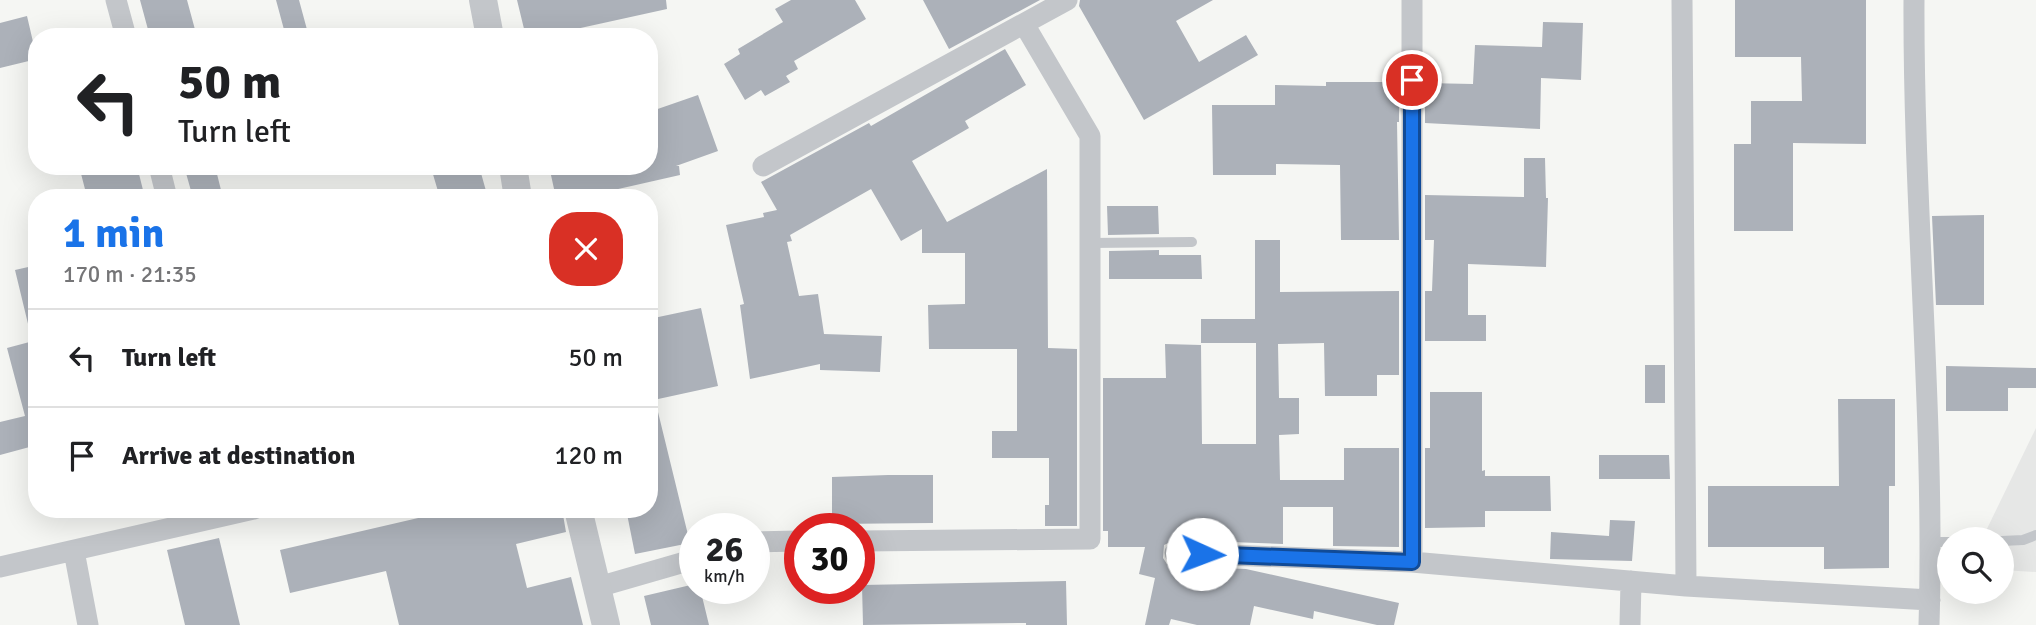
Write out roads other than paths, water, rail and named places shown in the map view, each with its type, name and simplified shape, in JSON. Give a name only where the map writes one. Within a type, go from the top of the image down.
[{"type":"street","points":[[116,0],[124,28]]},
{"type":"street","points":[[483,0],[488,28]]},
{"type":"street","points":[[763,166],[1067,0]]},
{"type":"street","points":[[1412,0],[1412,562]]},
{"type":"street","points":[[1682,0],[1686,586]]},
{"type":"street","points":[[1914,0],[1913,91],[1930,486],[1937,527]]},
{"type":"street","points":[[875,541],[1090,539],[1090,136],[1024,23]]},
{"type":"street","points":[[0,567],[216,518]]},
{"type":"street","points":[[580,518],[606,625]]},
{"type":"street","points":[[74,551],[88,625]]},
{"type":"street","points":[[1175,553],[1412,562],[1686,586],[1930,600]]},
{"type":"street","points":[[1929,625],[1937,559]]},
{"type":"street","points":[[598,587],[679,564]]},
{"type":"street","points":[[1630,625],[1631,581]]},
{"type":"lane","points":[[1090,243],[1192,242]]},
{"type":"lane","points":[[2014,540],[2036,535]]}]
